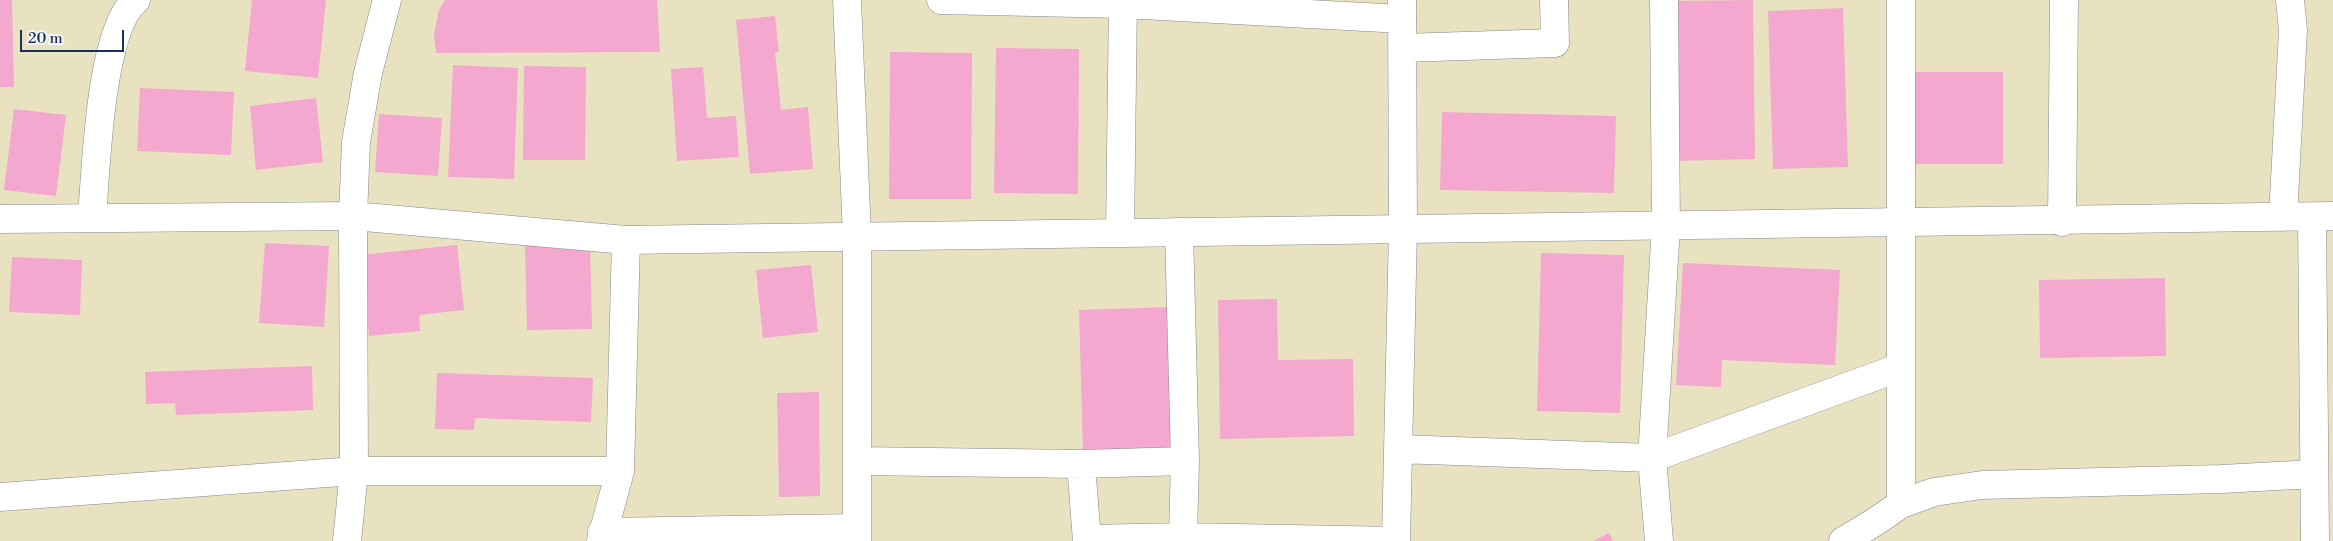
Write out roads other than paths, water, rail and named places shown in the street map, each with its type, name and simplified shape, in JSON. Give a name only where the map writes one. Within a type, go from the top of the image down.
[{"type":"street","points":[[347,541],[354,471],[353,216],[356,142],[368,73],[387,0]]},
{"type":"street","points":[[626,240],[620,471],[602,537],[857,534],[857,236],[847,0]]},
{"type":"street","points":[[941,0],[1123,2],[1402,9],[1403,229],[1396,541],[1182,537],[1087,540],[1081,464]]},
{"type":"street","points":[[1403,48],[1555,43],[1554,0]]},
{"type":"street","points":[[1659,541],[1652,458],[1666,226],[1664,0]]},
{"type":"street","points":[[1901,0],[1901,504]]},
{"type":"street","points":[[2062,222],[2064,0]]},
{"type":"street","points":[[2283,218],[2293,30],[2290,0]]},
{"type":"street","points":[[92,217],[101,112],[115,33],[131,1]]},
{"type":"street","points":[[1120,232],[1123,2]]},
{"type":"street","points":[[0,219],[353,216],[626,240],[2322,217],[2314,474],[2315,541]]},
{"type":"street","points":[[1179,232],[1185,461],[1182,537]]},
{"type":"street","points":[[1398,449],[1652,458],[1901,367]]},
{"type":"street","points":[[857,461],[1081,464],[1185,461]]},
{"type":"street","points":[[0,497],[354,471],[620,471]]},
{"type":"street","points":[[1843,541],[1901,504],[1934,492],[1982,485],[2222,479],[2314,474]]}]
